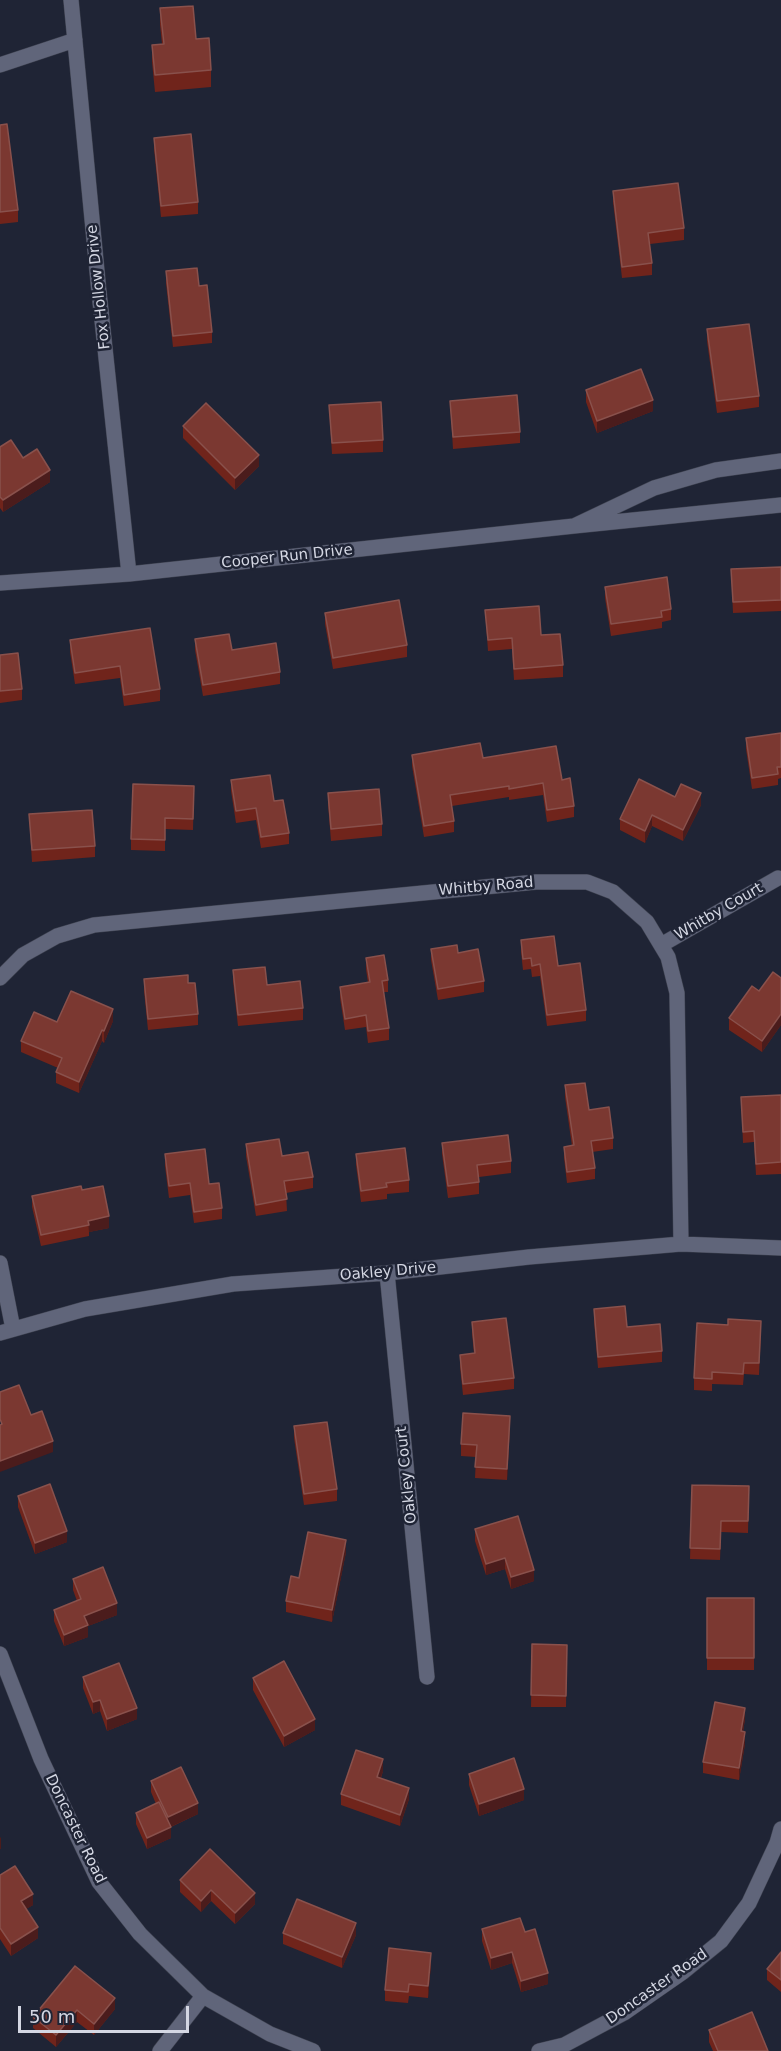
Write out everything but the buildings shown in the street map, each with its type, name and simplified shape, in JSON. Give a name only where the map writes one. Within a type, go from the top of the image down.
[{"type":"street","name":"Fox Hollow Drive","points":[[71,0],[129,574]]},
{"type":"street","points":[[0,64],[75,40]]},
{"type":"street","name":"Cooper Run Drive","points":[[574,526],[654,489],[716,470],[781,461]]},
{"type":"street","name":"Cooper Run Drive","points":[[0,583],[129,574],[781,505]]},
{"type":"street","name":"Whitby Court","points":[[661,945],[778,878]]},
{"type":"street","name":"Whitby Road","points":[[0,978],[23,955],[57,936],[94,925],[536,882],[587,882],[613,892],[647,922],[668,957],[677,993],[681,1244]]},
{"type":"street","name":"Oakley Drive","points":[[6,1331],[85,1309],[233,1284],[387,1274],[529,1257],[681,1244],[781,1248]]},
{"type":"street","points":[[0,1263],[6,1331]]},
{"type":"street","name":"Oakley Court","points":[[387,1274],[427,1677]]},
{"type":"street","name":"Doncaster Road","points":[[0,1654],[41,1759],[99,1882],[140,1934],[203,1996],[270,2034],[313,2051]]},
{"type":"street","name":"Doncaster Road","points":[[539,2051],[564,2045],[624,2013],[683,1972],[721,1941],[749,1903],[777,1843],[781,1829]]},
{"type":"street","points":[[160,2051],[203,1996]]}]
